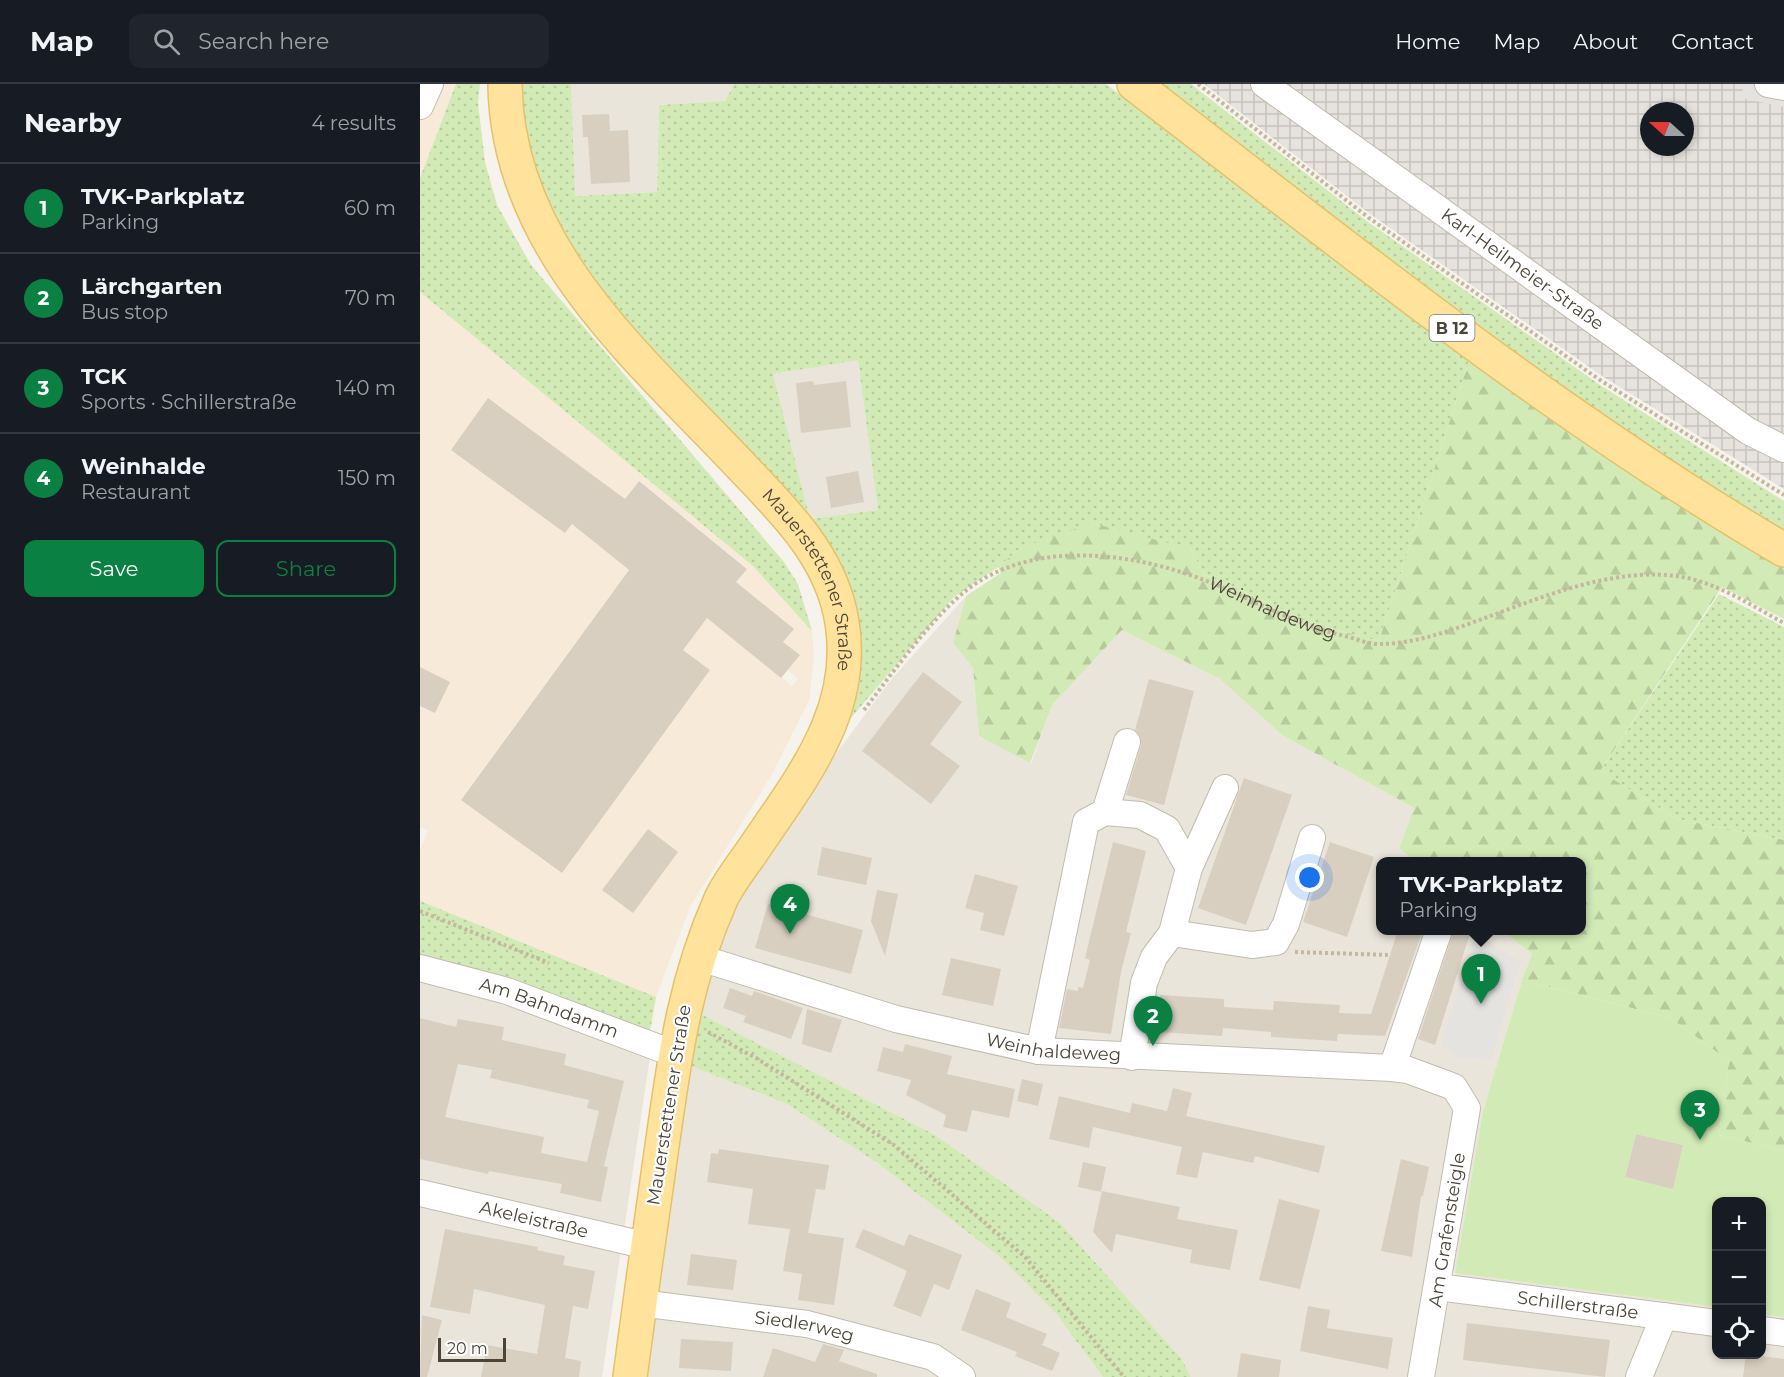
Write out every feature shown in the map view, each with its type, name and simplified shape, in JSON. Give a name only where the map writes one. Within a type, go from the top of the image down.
[{"type":"main road","name":"Mauerstettener Straße","points":[[505,84],[506,115],[512,152],[529,206],[556,255],[621,342],[794,521],[827,572],[840,610],[845,643],[839,698],[822,745],[723,895],[698,957],[681,1018],[675,1054],[630,1377]]},
{"type":"main road","name":"B 12","points":[[1134,84],[1499,364],[1620,447],[1784,550]]},
{"type":"street","points":[[420,106],[430,84]]},
{"type":"street","name":"Karl-Heilmeier-Straße","points":[[1264,84],[1748,431],[1784,448]]},
{"type":"street","points":[[1768,84],[1784,87]]},
{"type":"street","points":[[1105,812],[1127,742]]},
{"type":"street","points":[[1132,1057],[1144,982],[1154,957],[1172,933],[1189,868],[1225,788]]},
{"type":"street","points":[[1039,1051],[1086,822],[1105,812],[1140,815],[1167,829],[1189,868]]},
{"type":"street","points":[[1172,933],[1252,945],[1276,942],[1286,924],[1312,838]]},
{"type":"street","points":[[1392,1068],[1437,935]]},
{"type":"street","name":"Weinhaldeweg","points":[[698,957],[896,1019],[1039,1051],[1392,1068],[1408,1070],[1454,1086]]},
{"type":"street","name":"Am Bahndamm","points":[[420,968],[507,991],[675,1054]]},
{"type":"street","name":"Am Grafensteigle","points":[[1422,1377],[1467,1108],[1454,1086]]},
{"type":"street","name":"Akeleistraße","points":[[420,1193],[648,1246]]},
{"type":"street","name":"Schillerstraße","points":[[1438,1287],[1712,1322]]},
{"type":"street","name":"Siedlerweg","points":[[640,1304],[807,1324],[933,1357],[962,1377]]},
{"type":"street","points":[[1639,1377],[1664,1316]]},
{"type":"street","points":[[1766,1331],[1784,1333]]},
{"type":"path","points":[[1198,84],[1398,238],[1600,381],[1784,495]]},
{"type":"path","name":"Weinhaldeweg","points":[[862,713],[955,600],[999,569],[1040,559],[1091,555],[1154,564],[1204,578],[1315,629],[1378,644],[1441,634],[1587,584],[1653,574],[1683,577],[1719,589],[1784,623]]},
{"type":"path","points":[[420,911],[549,963]]},
{"type":"path","points":[[1276,942],[1287,952],[1390,955]]},
{"type":"path","points":[[681,1018],[756,1058],[894,1146],[1025,1257],[1124,1377]]},
{"type":"shaded area","points":[[420,84],[456,84],[420,178]]},
{"type":"shaded area","points":[[571,84],[734,84],[725,101],[659,105],[657,192],[574,196]]},
{"type":"shaded area","points":[[1204,84],[1784,84],[1784,489],[1602,376],[1370,214]]},
{"type":"shaded area","points":[[1744,84],[1784,84],[1784,107],[1741,98]]},
{"type":"shaded area","points":[[420,292],[753,566],[812,631],[814,657],[809,701],[771,776],[690,907],[656,997],[420,901],[420,850],[428,831],[420,827],[420,706],[435,713],[450,682],[420,667]],"holes":[[[489,399],[602,482],[565,533]],[[639,481],[747,568],[736,582],[793,629],[783,642],[799,655],[788,670],[798,678],[792,686],[707,618],[699,628],[592,540]],[[610,596],[710,670],[562,873],[461,799]]]},
{"type":"shaded area","points":[[858,359],[878,510],[810,519],[773,374]]},
{"type":"shaded area","points":[[966,596],[953,643],[973,668],[979,736],[1031,763],[1053,704],[1122,630],[1220,679],[1282,735],[1414,808],[1399,848],[1410,857],[1376,857],[1376,935],[1508,935],[1532,954],[1483,1111],[1455,1273],[1434,1268],[1413,1377],[1191,1377],[1181,1358],[1059,1222],[935,1135],[697,1012],[733,900],[807,793],[890,681]]},
{"type":"shaded area","points":[[1475,935],[1479,935],[1520,962],[1491,1059],[1459,1058],[1441,1045]]},
{"type":"shaded area","points":[[420,974],[651,1050],[602,1377],[420,1377]]},
{"type":"shaded area","points":[[686,1064],[787,1104],[876,1162],[1000,1257],[1057,1315],[1103,1377],[645,1377]]},
{"type":"shaded area","points":[[1455,1273],[1712,1306],[1712,1359],[1766,1359],[1766,1315],[1784,1317],[1784,1377],[1433,1377]]},
{"type":"green space","points":[[456,84],[480,84],[478,103],[485,162],[497,205],[531,265],[784,562],[798,584],[812,631],[753,566],[420,292],[420,178]]},
{"type":"green space","points":[[515,84],[571,84],[575,196],[657,192],[659,105],[725,101],[734,84],[1106,84],[1469,361],[1379,641],[1317,625],[1204,574],[1191,549],[1022,547],[998,567],[954,597],[839,732],[850,609],[634,339],[537,203]],"holes":[[[858,360],[878,510],[810,519],[773,374]]]},
{"type":"green space","points":[[1154,84],[1191,84],[1368,222],[1600,385],[1784,501],[1784,535],[1626,437]]},
{"type":"green space","points":[[1469,361],[1784,565],[1784,619],[1722,587],[1600,771],[1677,819],[1784,840],[1784,1151],[1719,1135],[1729,1061],[1670,1018],[1522,980],[1532,954],[1508,935],[1586,935],[1586,857],[1410,857],[1399,848],[1414,808],[1282,735],[1220,679],[1122,630],[1053,704],[1030,763],[979,736],[973,668],[953,643],[966,596],[1001,573],[998,567],[1022,547],[1092,523],[1191,549],[1204,574],[1317,625],[1379,641]]},
{"type":"green space","points":[[1719,594],[1784,627],[1784,840],[1677,819],[1600,771]]},
{"type":"green space","points":[[420,901],[656,997],[649,1037],[420,959]]},
{"type":"green space","points":[[1522,980],[1670,1018],[1729,1061],[1719,1135],[1784,1151],[1784,1317],[1766,1315],[1766,1197],[1712,1197],[1712,1306],[1455,1273],[1483,1111]],"holes":[[[1636,1134],[1683,1145],[1673,1188],[1625,1177]]]},
{"type":"green space","points":[[697,1012],[935,1135],[1059,1222],[1181,1358],[1191,1377],[1103,1377],[1057,1315],[1000,1257],[876,1162],[787,1104],[686,1064]]},
{"type":"building","points":[[609,114],[610,131],[628,130],[630,182],[591,184],[588,137],[583,137],[582,115]]},
{"type":"building","points":[[813,381],[814,385],[846,381],[851,427],[801,433],[796,383]]},
{"type":"building","points":[[488,398],[625,499],[639,481],[747,569],[736,582],[794,629],[783,642],[800,655],[781,678],[707,618],[683,650],[710,670],[562,873],[461,800],[629,570],[572,524],[565,533],[451,450]]},
{"type":"building","points":[[858,471],[864,502],[831,508],[826,477]]},
{"type":"building","points":[[420,667],[450,682],[435,713],[420,706]]},
{"type":"building","points":[[923,672],[962,702],[930,744],[960,766],[931,804],[862,751]]},
{"type":"building","points":[[1149,679],[1194,691],[1164,805],[1126,795],[1141,746],[1141,738],[1135,730]]},
{"type":"building","points":[[1244,778],[1292,795],[1246,925],[1198,908]]},
{"type":"building","points":[[648,829],[678,852],[633,913],[602,890]]},
{"type":"building","points":[[1113,842],[1146,851],[1126,932],[1131,933],[1121,972],[1111,1034],[1059,1028],[1067,989],[1078,991],[1078,987],[1083,988],[1090,960],[1085,958]]},
{"type":"building","points":[[1330,842],[1374,857],[1347,937],[1303,922]]},
{"type":"building","points":[[822,847],[872,858],[866,885],[817,875]]},
{"type":"building","points":[[975,874],[1018,886],[1004,936],[980,930],[984,913],[965,908]]},
{"type":"building","points":[[877,890],[898,894],[885,956],[871,921]]},
{"type":"building","points":[[768,904],[863,930],[851,974],[755,948]]},
{"type":"building","points":[[1396,935],[1421,935],[1385,1036],[1338,1034],[1337,1041],[1271,1037],[1271,1032],[1223,1028],[1222,1036],[1158,1032],[1160,995],[1224,999],[1224,1007],[1273,1010],[1274,1001],[1340,1005],[1339,1013],[1371,1014]]},
{"type":"building","points":[[1452,935],[1469,935],[1435,1045],[1418,1039]]},
{"type":"building","points":[[951,958],[1001,969],[993,1006],[942,995]]},
{"type":"building","points":[[730,988],[752,996],[754,991],[803,1008],[791,1039],[743,1022],[746,1016],[723,1008]]},
{"type":"building","points":[[807,1009],[842,1020],[831,1053],[802,1044]]},
{"type":"building","points":[[420,1018],[456,1027],[458,1019],[504,1027],[502,1040],[566,1054],[564,1065],[624,1081],[604,1166],[608,1167],[601,1202],[560,1193],[562,1184],[489,1171],[488,1174],[420,1159]],"holes":[[[458,1064],[492,1070],[490,1078],[589,1100],[587,1108],[599,1111],[587,1162],[541,1153],[544,1137],[445,1117]]]},
{"type":"building","points":[[905,1044],[952,1056],[947,1074],[1015,1089],[1009,1118],[972,1110],[967,1132],[943,1127],[946,1115],[906,1095],[911,1080],[877,1071],[883,1047],[903,1052]]},
{"type":"building","points":[[1022,1079],[1043,1084],[1038,1106],[1017,1101]]},
{"type":"building","points":[[1173,1088],[1192,1093],[1186,1116],[1325,1146],[1319,1173],[1255,1156],[1253,1163],[1203,1152],[1197,1178],[1176,1174],[1182,1147],[1093,1127],[1089,1148],[1049,1139],[1059,1096],[1130,1113],[1132,1103],[1167,1111]]},
{"type":"building","points":[[1636,1134],[1683,1145],[1673,1189],[1625,1177]]},
{"type":"building","points":[[719,1149],[829,1165],[825,1190],[816,1189],[808,1233],[844,1238],[834,1305],[798,1300],[802,1274],[783,1271],[790,1229],[748,1224],[753,1189],[707,1182],[711,1153],[718,1154]]},
{"type":"building","points":[[1401,1159],[1429,1167],[1423,1196],[1421,1196],[1412,1257],[1381,1251]]},
{"type":"building","points":[[1083,1162],[1106,1167],[1101,1192],[1078,1187]]},
{"type":"building","points":[[1102,1191],[1180,1207],[1177,1219],[1238,1230],[1230,1270],[1190,1263],[1192,1250],[1116,1234],[1112,1253],[1093,1232]]},
{"type":"building","points":[[1279,1199],[1320,1210],[1300,1289],[1259,1280]]},
{"type":"building","points":[[445,1229],[538,1247],[537,1250],[565,1256],[563,1265],[595,1271],[588,1309],[573,1306],[565,1358],[581,1361],[579,1377],[481,1377],[487,1345],[537,1354],[545,1305],[474,1289],[470,1314],[430,1307]]},
{"type":"building","points":[[863,1229],[904,1246],[909,1234],[962,1255],[949,1290],[934,1284],[921,1317],[893,1306],[907,1271],[855,1247]]},
{"type":"building","points":[[691,1254],[737,1260],[733,1290],[687,1285]]},
{"type":"building","points":[[976,1289],[1011,1303],[1006,1317],[1047,1334],[1042,1345],[1060,1353],[1052,1371],[1015,1356],[1017,1352],[961,1330]]},
{"type":"building","points":[[1308,1306],[1330,1310],[1327,1328],[1393,1338],[1388,1369],[1300,1351]]},
{"type":"building","points":[[422,1315],[442,1320],[427,1377],[420,1377]]},
{"type":"building","points":[[1467,1323],[1610,1340],[1605,1377],[1463,1360]]},
{"type":"building","points":[[681,1339],[733,1342],[731,1371],[679,1368]]},
{"type":"building","points":[[823,1344],[844,1350],[839,1361],[877,1374],[877,1377],[763,1377],[773,1348],[815,1362]]},
{"type":"building","points":[[1241,1353],[1281,1360],[1279,1377],[1237,1377]]},
{"type":"building","points":[[1766,1357],[1784,1359],[1784,1377],[1743,1377],[1745,1359],[1766,1359]]},
{"type":"place","name":"Weinhalde","points":[[790,934]]},
{"type":"place","name":"TVK-Parkplatz","points":[[1481,1004]]},
{"type":"place","name":"Lärchgarten","points":[[1153,1046]]},
{"type":"place","name":"TCK","points":[[1700,1140]]}]
